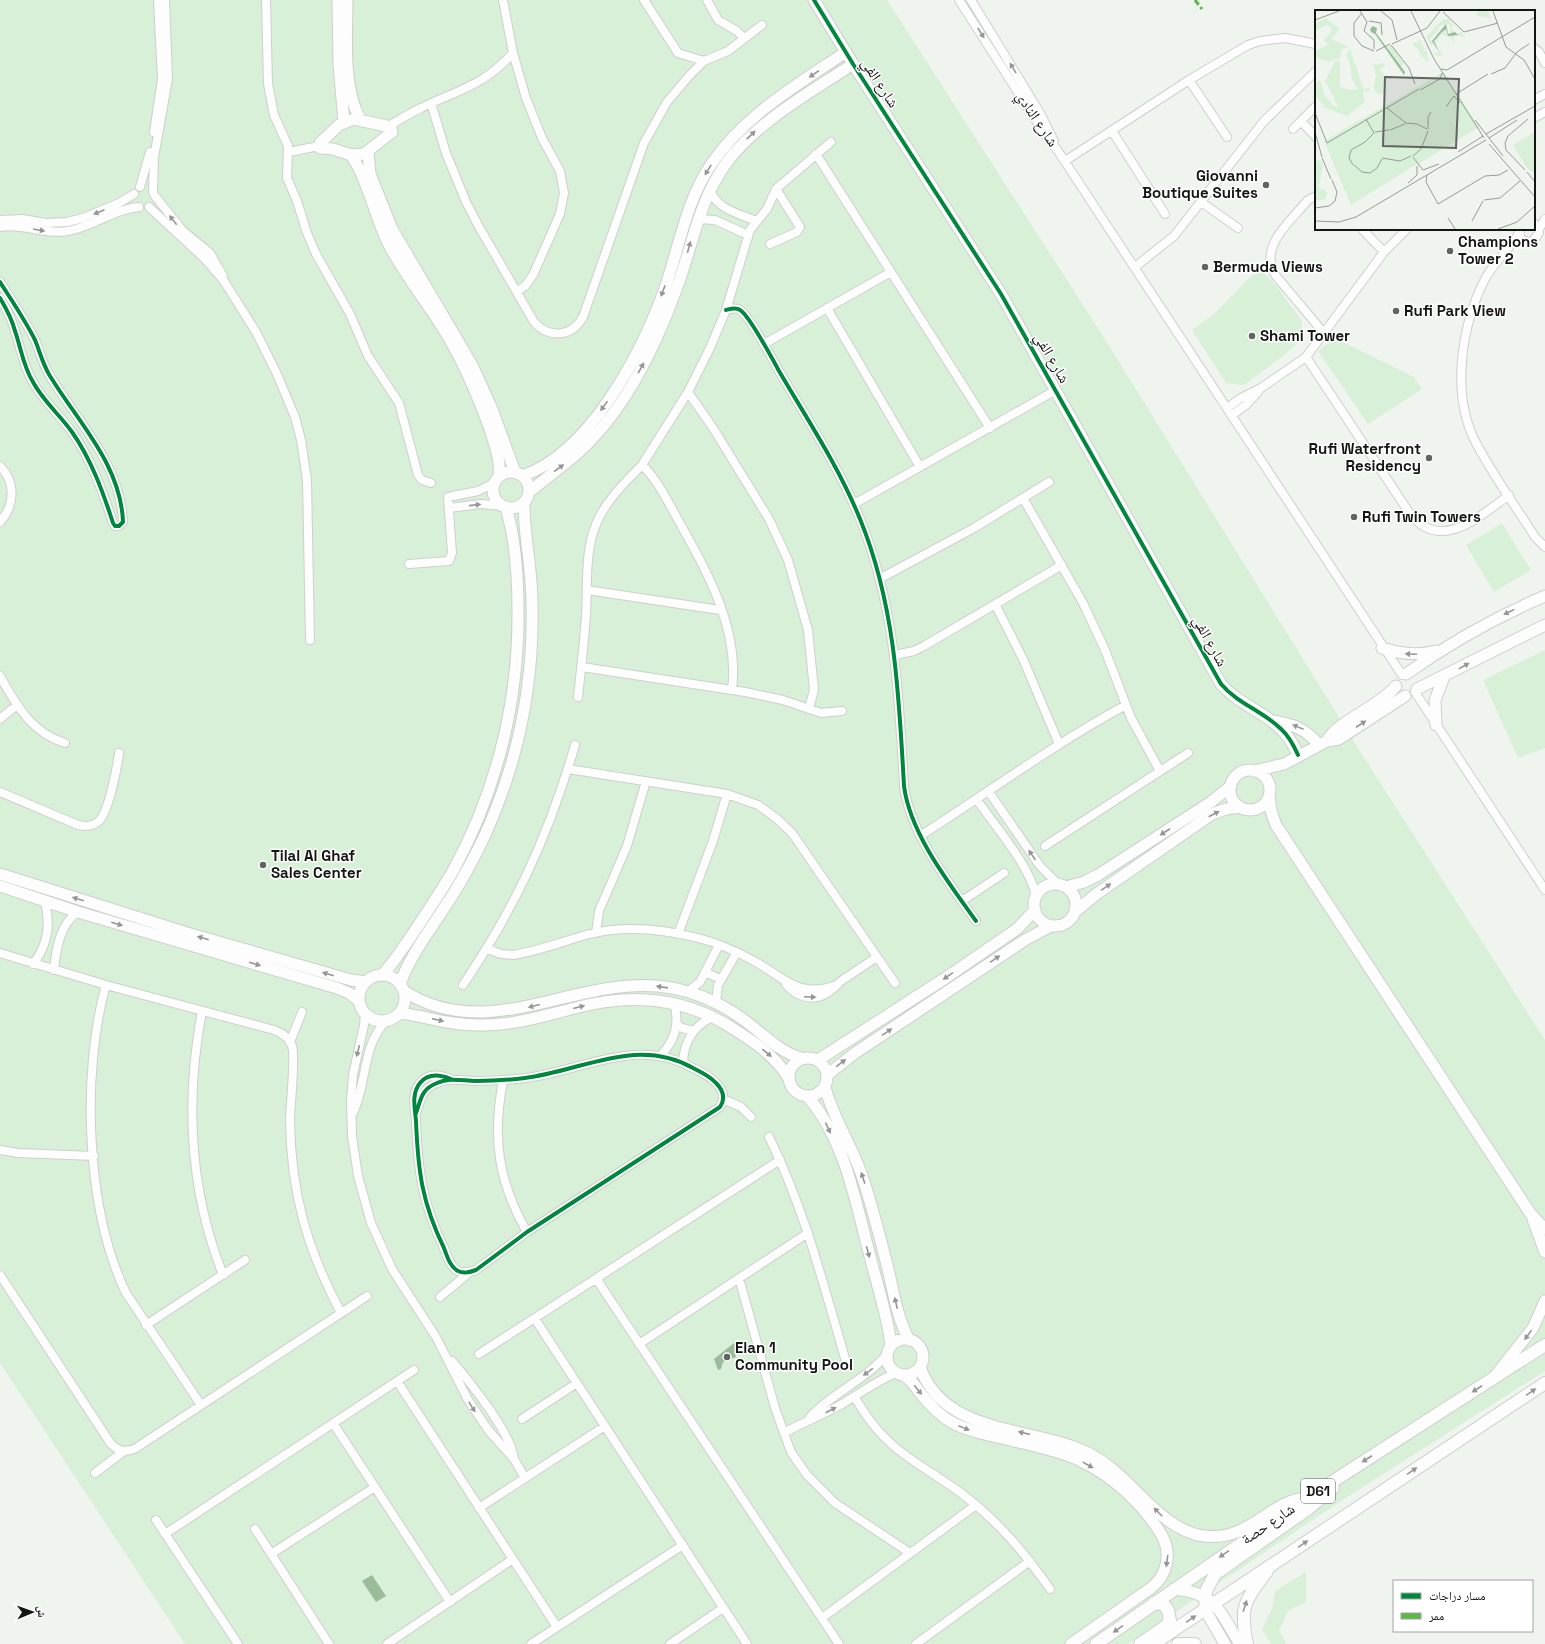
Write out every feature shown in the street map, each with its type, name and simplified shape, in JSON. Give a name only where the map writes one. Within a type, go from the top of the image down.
[{"type":"main road","name":"شارع حصة","points":[[1096,1644],[1307,1498],[1545,1346]]},
{"type":"main road","name":"D61","points":[[1153,1644],[1208,1603],[1271,1565],[1545,1382]]},
{"type":"main road","points":[[1208,1603],[1209,1582],[1215,1574],[1320,1499],[1350,1470]]},
{"type":"main road","points":[[1247,1644],[1243,1624],[1244,1606],[1250,1594],[1271,1565]]},
{"type":"main road","points":[[1140,1644],[1166,1626],[1170,1621],[1168,1610],[1163,1604],[1154,1603]]},
{"type":"main road","points":[[1178,1644],[1195,1644]]},
{"type":"street","points":[[149,207],[153,203],[154,194],[153,148],[162,79],[158,0]]},
{"type":"street","points":[[0,220],[22,220],[46,223],[67,222],[84,218],[119,203],[134,194],[140,187],[153,148],[168,79],[165,0]]},
{"type":"street","points":[[266,0],[267,67],[270,97],[274,115],[289,152],[287,178],[297,201],[312,244],[350,314],[368,356],[399,402],[418,475],[422,480],[432,483]]},
{"type":"street","points":[[338,0],[339,57],[344,122]]},
{"type":"street","points":[[347,0],[349,81],[353,104],[360,119]]},
{"type":"street","points":[[503,0],[513,53],[533,118],[560,171],[564,193],[560,214],[533,275],[526,285],[517,292]]},
{"type":"street","points":[[644,0],[678,53],[704,61]]},
{"type":"street","points":[[707,0],[718,20],[737,31],[744,38]]},
{"type":"street","name":"شارع الفي","points":[[814,0],[853,64],[1001,294],[1215,675],[1228,693],[1271,720]]},
{"type":"street","name":"شارع النادي","points":[[959,0],[1044,133],[1058,151]]},
{"type":"street","name":"شارع النادي","points":[[971,0],[1040,112],[1058,151]]},
{"type":"street","points":[[431,103],[446,153],[466,202],[534,322],[547,332],[563,334],[573,329],[580,322],[649,132],[678,88],[704,61],[724,54],[762,25]]},
{"type":"street","points":[[1065,161],[1189,80],[1237,51],[1260,41],[1285,38],[1315,44]]},
{"type":"street","points":[[1535,49],[1539,52],[1545,63]]},
{"type":"street","points":[[409,564],[444,562],[451,558],[452,553],[448,497],[478,491],[497,480],[507,472],[519,474],[545,465],[577,438],[596,416],[624,377],[646,334],[661,297],[692,201],[717,157],[740,131],[766,108],[846,52]]},
{"type":"street","points":[[389,126],[431,103],[478,82],[493,73],[513,53]]},
{"type":"street","points":[[353,1114],[362,1087],[376,1032],[387,1020],[399,1013],[403,1006],[402,987],[411,959],[456,890],[477,852],[498,802],[514,752],[527,690],[532,627],[531,577],[524,503],[529,492],[573,457],[593,438],[612,415],[633,383],[670,306],[697,219],[710,189],[731,157],[755,130],[853,64]]},
{"type":"street","points":[[1135,268],[1174,236],[1264,121],[1315,73]]},
{"type":"street","points":[[1189,80],[1227,137]]},
{"type":"street","points":[[1535,99],[1545,94]]},
{"type":"street","points":[[1293,129],[1315,107]]},
{"type":"street","points":[[1535,117],[1545,112]]},
{"type":"street","points":[[289,152],[320,146],[322,148],[333,149],[350,155],[360,155],[368,152],[392,132],[393,129],[389,126],[360,119],[344,122],[320,143],[320,146]]},
{"type":"street","points":[[1301,121],[1315,136]]},
{"type":"street","points":[[1112,131],[1165,214]]},
{"type":"street","points":[[578,697],[582,667],[589,548],[596,523],[605,507],[642,465],[688,392],[710,348],[726,310],[748,235],[756,221],[767,209],[776,189],[831,142]]},
{"type":"street","points":[[1058,151],[1232,415],[1382,648],[1404,674],[1416,678],[1412,692]]},
{"type":"street","points":[[368,152],[370,174],[392,229],[472,365],[519,474],[528,483],[529,492]]},
{"type":"street","points":[[816,154],[990,428]]},
{"type":"street","points":[[350,155],[358,167],[379,222],[396,258],[448,337],[469,378],[500,462],[493,496],[504,507],[512,529],[516,560],[518,619],[516,662],[503,744],[483,806],[460,859],[440,894],[382,975]]},
{"type":"street","points":[[140,187],[149,188],[176,224],[197,247],[224,281],[245,313],[269,358],[286,395],[301,440],[309,501],[310,640]]},
{"type":"street","points":[[710,189],[713,198],[719,204],[756,221]]},
{"type":"street","points":[[770,244],[797,232],[800,228],[776,189]]},
{"type":"street","points":[[134,194],[133,200],[139,207]]},
{"type":"street","points":[[1315,196],[1308,200],[1274,241],[1270,255],[1272,270],[1276,276],[1322,332]]},
{"type":"street","points":[[1201,202],[1238,228]]},
{"type":"street","points":[[0,227],[16,226],[54,232],[68,231],[128,209],[149,207],[172,231],[197,247]]},
{"type":"street","points":[[697,219],[714,220],[748,235]]},
{"type":"street","points":[[1512,246],[1524,241],[1533,241],[1538,236],[1536,225],[1545,219]]},
{"type":"street","points":[[1363,230],[1384,252]]},
{"type":"street","points":[[1227,408],[1241,398],[1261,388],[1306,357],[1322,332],[1384,252],[1406,230]]},
{"type":"street","points":[[1519,231],[1524,241]]},
{"type":"street","points":[[1519,231],[1512,246],[1490,270],[1475,301],[1466,337],[1462,374],[1464,409],[1471,431],[1482,452],[1535,537],[1545,547]]},
{"type":"street","points":[[764,344],[891,272]]},
{"type":"street","points":[[0,282],[35,340],[50,377],[90,432],[101,454],[120,497],[123,522],[119,526],[115,526],[113,523],[95,474],[80,444],[65,422],[39,392],[30,378],[23,361],[14,326],[0,298]]},
{"type":"street","points":[[726,310],[734,308],[742,311],[764,344],[854,504],[880,578],[888,608],[895,655],[905,796],[911,818],[920,836],[976,921]]},
{"type":"street","points":[[827,308],[920,467]]},
{"type":"street","points":[[1306,357],[1410,514],[1421,525],[1437,531],[1453,530],[1470,522],[1509,495]]},
{"type":"street","points":[[1232,415],[1243,407],[1261,388]]},
{"type":"street","points":[[854,504],[1056,390]]},
{"type":"street","points":[[688,392],[713,428],[769,519],[788,560],[804,613],[810,645],[814,690],[809,708]]},
{"type":"street","points":[[642,465],[648,471],[664,495],[705,569],[732,649],[734,667],[732,690]]},
{"type":"street","points":[[0,466],[9,476],[12,494],[9,510],[0,522]]},
{"type":"street","points":[[880,578],[974,528],[1049,482]]},
{"type":"street","points":[[1023,498],[1062,565],[1094,626],[1126,706],[1142,741],[1160,771]]},
{"type":"street","points":[[449,508],[481,504],[513,509],[524,503]]},
{"type":"street","points":[[895,655],[924,646],[1062,565]]},
{"type":"street","points":[[587,590],[720,610]]},
{"type":"street","points":[[1323,743],[1333,732],[1383,699],[1396,686],[1398,679],[1404,674],[1440,650],[1480,627],[1545,596]]},
{"type":"street","points":[[995,604],[1036,687],[1059,744]]},
{"type":"street","points":[[1036,896],[1042,889],[1049,885],[1084,882],[1098,875],[1211,802],[1231,786],[1235,778],[1241,772],[1254,771],[1284,764],[1323,743],[1339,739],[1412,692],[1545,625]]},
{"type":"street","points":[[1382,648],[1399,653],[1415,654],[1440,650]]},
{"type":"street","points":[[582,667],[762,695],[809,708],[821,713],[842,711]]},
{"type":"street","points":[[0,676],[17,705],[41,732],[54,740],[64,743]]},
{"type":"street","points":[[1436,725],[1435,700],[1444,677]]},
{"type":"street","points":[[1396,686],[1399,692],[1412,692]]},
{"type":"street","points":[[1412,692],[1436,725],[1545,890]]},
{"type":"street","points":[[0,719],[17,705]]},
{"type":"street","points":[[920,836],[977,800],[1059,744],[1126,706]]},
{"type":"street","points":[[1271,720],[1296,726],[1305,730],[1323,743]]},
{"type":"street","points":[[1271,720],[1282,729],[1298,756]]},
{"type":"street","points":[[462,985],[487,949],[512,906],[534,862],[553,816],[575,745]]},
{"type":"street","points":[[0,792],[78,825],[91,825],[98,821],[103,814],[116,775],[119,753]]},
{"type":"street","points":[[1045,846],[1188,753]]},
{"type":"street","points":[[1252,810],[1260,807],[1284,764]]},
{"type":"street","points":[[568,769],[727,794],[758,805],[788,829],[895,982]]},
{"type":"street","points":[[1254,771],[1266,778],[1271,811],[1276,825],[1530,1213],[1545,1229]]},
{"type":"street","points":[[596,933],[599,911],[627,846],[646,782]]},
{"type":"street","points":[[1231,786],[1231,796],[1240,807]]},
{"type":"street","points":[[989,792],[1040,866],[1075,897],[1076,911]]},
{"type":"street","points":[[678,934],[711,848],[727,794]]},
{"type":"street","points":[[977,800],[1024,866],[1032,882],[1036,896],[1035,910],[1041,921],[1051,926],[1062,926],[1067,923],[1076,911],[1095,895],[1212,814],[1226,809],[1240,807],[1252,810],[1276,825]]},
{"type":"street","points":[[962,901],[1004,873]]},
{"type":"street","points":[[0,874],[187,933],[344,979],[366,982]]},
{"type":"street","points":[[0,886],[78,912],[337,988],[349,993],[359,1001],[365,1013],[375,1020],[387,1020]]},
{"type":"street","points":[[33,964],[38,957],[46,938],[49,925],[46,902]]},
{"type":"street","points":[[818,1060],[944,979],[1017,929],[1035,910]]},
{"type":"street","points":[[54,970],[59,942],[68,920],[78,912]]},
{"type":"street","points":[[827,1074],[855,1053],[1025,940],[1051,926]]},
{"type":"street","points":[[487,949],[501,954],[519,954],[596,933],[628,929],[678,934],[719,945],[737,952],[785,982],[792,990],[807,997],[824,995],[877,957]]},
{"type":"street","points":[[46,938],[59,942]]},
{"type":"street","points":[[687,992],[696,986],[719,945]]},
{"type":"street","points":[[716,1002],[716,990],[720,979],[737,952]]},
{"type":"street","points":[[0,953],[106,985],[279,1032],[290,1042],[294,1056],[290,1129],[297,1193],[305,1230],[316,1264],[341,1313]]},
{"type":"street","points":[[705,972],[720,979]]},
{"type":"street","points":[[359,1001],[362,987],[366,982],[370,978],[382,975],[394,978],[402,987],[430,1005],[458,1011],[479,1012],[516,1010],[568,996],[616,987],[659,986],[687,992],[716,1002],[734,1013],[782,1050],[801,1058],[813,1058],[818,1060],[823,1064],[827,1074],[824,1087],[817,1094],[807,1096],[796,1092],[792,1088],[788,1078],[769,1055],[741,1033],[712,1017],[674,1002],[651,999],[618,1000],[582,1006],[529,1020],[499,1024],[458,1024],[399,1013]]},
{"type":"street","points":[[106,985],[100,1006],[94,1054],[92,1101],[94,1156],[99,1204],[112,1260],[126,1293],[201,1405]]},
{"type":"street","points":[[660,1056],[671,1043],[677,1024],[674,1002]]},
{"type":"street","points":[[202,1011],[194,1066],[192,1096],[194,1157],[197,1188],[204,1217],[212,1247],[223,1275]]},
{"type":"street","points":[[290,1042],[302,1012]]},
{"type":"street","points":[[365,1013],[364,1025],[353,1075],[351,1101],[353,1114],[352,1136],[358,1176],[371,1223],[392,1269],[441,1347],[464,1392],[489,1431],[514,1459],[525,1478]]},
{"type":"street","points":[[683,1062],[685,1048],[694,1031],[712,1017]]},
{"type":"street","points":[[677,1024],[682,1028],[694,1031]]},
{"type":"street","points":[[671,1043],[678,1044],[685,1048]]},
{"type":"street","points":[[440,1297],[470,1272],[476,1270],[527,1232],[720,1107],[724,1099],[723,1092],[715,1081],[683,1062],[660,1056],[633,1054],[617,1056],[542,1075],[503,1080],[451,1079],[436,1083],[426,1089],[421,1095],[416,1113],[420,1178],[430,1218],[451,1264],[458,1271],[470,1272]]},
{"type":"street","points":[[788,1078],[792,1066],[801,1058]]},
{"type":"street","points":[[503,1080],[497,1121],[501,1168],[511,1201],[527,1232]]},
{"type":"street","points":[[824,1087],[830,1104],[849,1143],[862,1177],[875,1219],[898,1313],[909,1340]]},
{"type":"street","points":[[807,1096],[822,1115],[849,1179],[879,1292],[889,1350],[888,1364],[942,1416],[958,1425],[974,1431],[1063,1454],[1092,1466],[1127,1493],[1158,1528],[1164,1539],[1168,1553],[1166,1566],[1160,1579],[1151,1588],[1071,1644]]},
{"type":"street","points":[[724,1099],[741,1107],[751,1117]]},
{"type":"street","points":[[769,1137],[796,1196],[847,1364]]},
{"type":"street","points":[[0,1150],[18,1153],[94,1156]]},
{"type":"street","points":[[479,1354],[535,1320],[780,1160]]},
{"type":"street","points":[[1530,1213],[1545,1252]]},
{"type":"street","points":[[640,1344],[808,1233]]},
{"type":"street","points":[[146,1325],[245,1260]]},
{"type":"street","points":[[0,1275],[110,1444],[117,1449],[124,1451]]},
{"type":"street","points":[[739,1278],[775,1408],[791,1452],[807,1476],[824,1494],[846,1511],[910,1553]]},
{"type":"street","points":[[597,1280],[839,1644]]},
{"type":"street","points":[[95,1473],[124,1451],[136,1448],[367,1296]]},
{"type":"street","points":[[1493,1378],[1533,1328],[1545,1301]]},
{"type":"street","points":[[535,1320],[747,1644]]},
{"type":"street","points":[[784,1433],[808,1419],[858,1397],[871,1384],[900,1374],[911,1374],[920,1367],[923,1356],[922,1350],[914,1342],[909,1340],[897,1341],[875,1366],[838,1392],[808,1419]]},
{"type":"street","points":[[441,1347],[473,1387],[498,1424],[512,1447],[514,1459]]},
{"type":"street","points":[[920,1367],[933,1389],[951,1408],[985,1423],[1062,1443],[1087,1452],[1121,1475],[1168,1521],[1189,1532],[1214,1537],[1232,1534],[1253,1524],[1290,1501],[1307,1498]]},
{"type":"street","points":[[165,1534],[414,1370]]},
{"type":"street","points":[[397,1381],[557,1627]]},
{"type":"street","points":[[853,1382],[858,1397],[871,1423],[897,1451],[976,1505],[1014,1540],[1050,1589]]},
{"type":"street","points":[[522,1419],[576,1383]]},
{"type":"street","points":[[464,1392],[473,1387]]},
{"type":"street","points":[[838,1392],[844,1403]]},
{"type":"street","points":[[333,1423],[450,1602]]},
{"type":"street","points":[[489,1431],[498,1424]]},
{"type":"street","points":[[479,1508],[605,1426]]},
{"type":"street","points":[[271,1554],[375,1487]]},
{"type":"street","points":[[822,1618],[976,1505]]},
{"type":"street","points":[[156,1520],[238,1644]]},
{"type":"street","points":[[255,1529],[329,1644]]},
{"type":"street","points":[[531,1644],[683,1545]]},
{"type":"street","points":[[387,1644],[513,1560]]},
{"type":"street","points":[[916,1644],[1030,1561]]},
{"type":"street","points":[[1174,1589],[1194,1591],[1208,1603],[1240,1644]]},
{"type":"street","points":[[1208,1603],[1225,1644]]},
{"type":"street","points":[[670,1644],[723,1608]]},
{"type":"shaded area","points":[[0,0],[887,0],[1108,344],[1358,748],[1545,1040],[1545,1371],[1338,1503],[1128,1644],[185,1644],[0,1363]]},
{"type":"shaded area","points":[[1259,268],[1275,284],[1302,321],[1301,340],[1282,357],[1244,385],[1226,383],[1192,330],[1214,314]]},
{"type":"shaded area","points":[[1335,338],[1414,377],[1422,389],[1368,424],[1318,351]]},
{"type":"shaded area","points":[[1502,523],[1531,570],[1494,592],[1466,545]]},
{"type":"shaded area","points":[[1545,650],[1545,748],[1518,758],[1483,680]]},
{"type":"shaded area","name":"Elan 1 Community Pool","points":[[734,1343],[737,1345],[735,1351],[736,1357],[723,1362],[721,1369],[718,1370],[714,1359]]},
{"type":"shaded area","points":[[1306,1572],[1306,1602],[1288,1611],[1279,1631],[1287,1644],[1271,1644],[1262,1629],[1272,1609],[1275,1591]]},
{"type":"shaded area","points":[[372,1575],[386,1596],[376,1602],[362,1581]]},
{"type":"marked path","points":[[1195,0],[1202,9]]},
{"type":"cycle path","points":[[814,0],[853,64],[1001,294],[1221,684],[1235,697],[1266,717],[1281,729],[1289,738],[1298,755]]},
{"type":"cycle path","points":[[0,282],[35,340],[50,376],[85,427],[106,463],[115,482],[120,501],[123,522],[119,526],[115,526],[113,523],[96,476],[79,442],[37,389],[30,376],[24,363],[12,322],[0,298]]},
{"type":"cycle path","points":[[726,310],[735,308],[740,310],[755,329],[833,462],[860,519],[872,551],[888,617],[897,684],[904,786],[908,804],[922,839],[942,874],[976,921]]},
{"type":"cycle path","points":[[416,1113],[422,1095],[432,1085],[442,1081],[488,1081],[525,1078],[609,1058],[630,1055],[651,1055],[672,1059],[693,1068],[705,1074],[714,1081],[723,1094],[723,1100],[720,1107],[527,1232],[476,1270],[462,1272],[455,1269],[449,1261],[426,1201],[422,1186],[418,1156],[414,1107],[415,1092],[423,1080],[431,1076],[451,1079]]},
{"type":"place","name":"Giovanni Boutique Suites","points":[[1266,185]]},
{"type":"place","name":"Champions Tower 2","points":[[1450,251]]},
{"type":"place","name":"Bermuda Views","points":[[1205,267]]},
{"type":"place","name":"Rufi Park View","points":[[1396,311]]},
{"type":"place","name":"Shami Tower","points":[[1252,336]]},
{"type":"place","name":"Rufi Waterfront Residency","points":[[1429,458]]},
{"type":"place","name":"Rufi Twin Towers","points":[[1354,517]]},
{"type":"place","name":"Tilal Al Ghaf Sales Center","points":[[263,865]]},
{"type":"place","name":"Elan 1 Community Pool","points":[[727,1357]]}]
